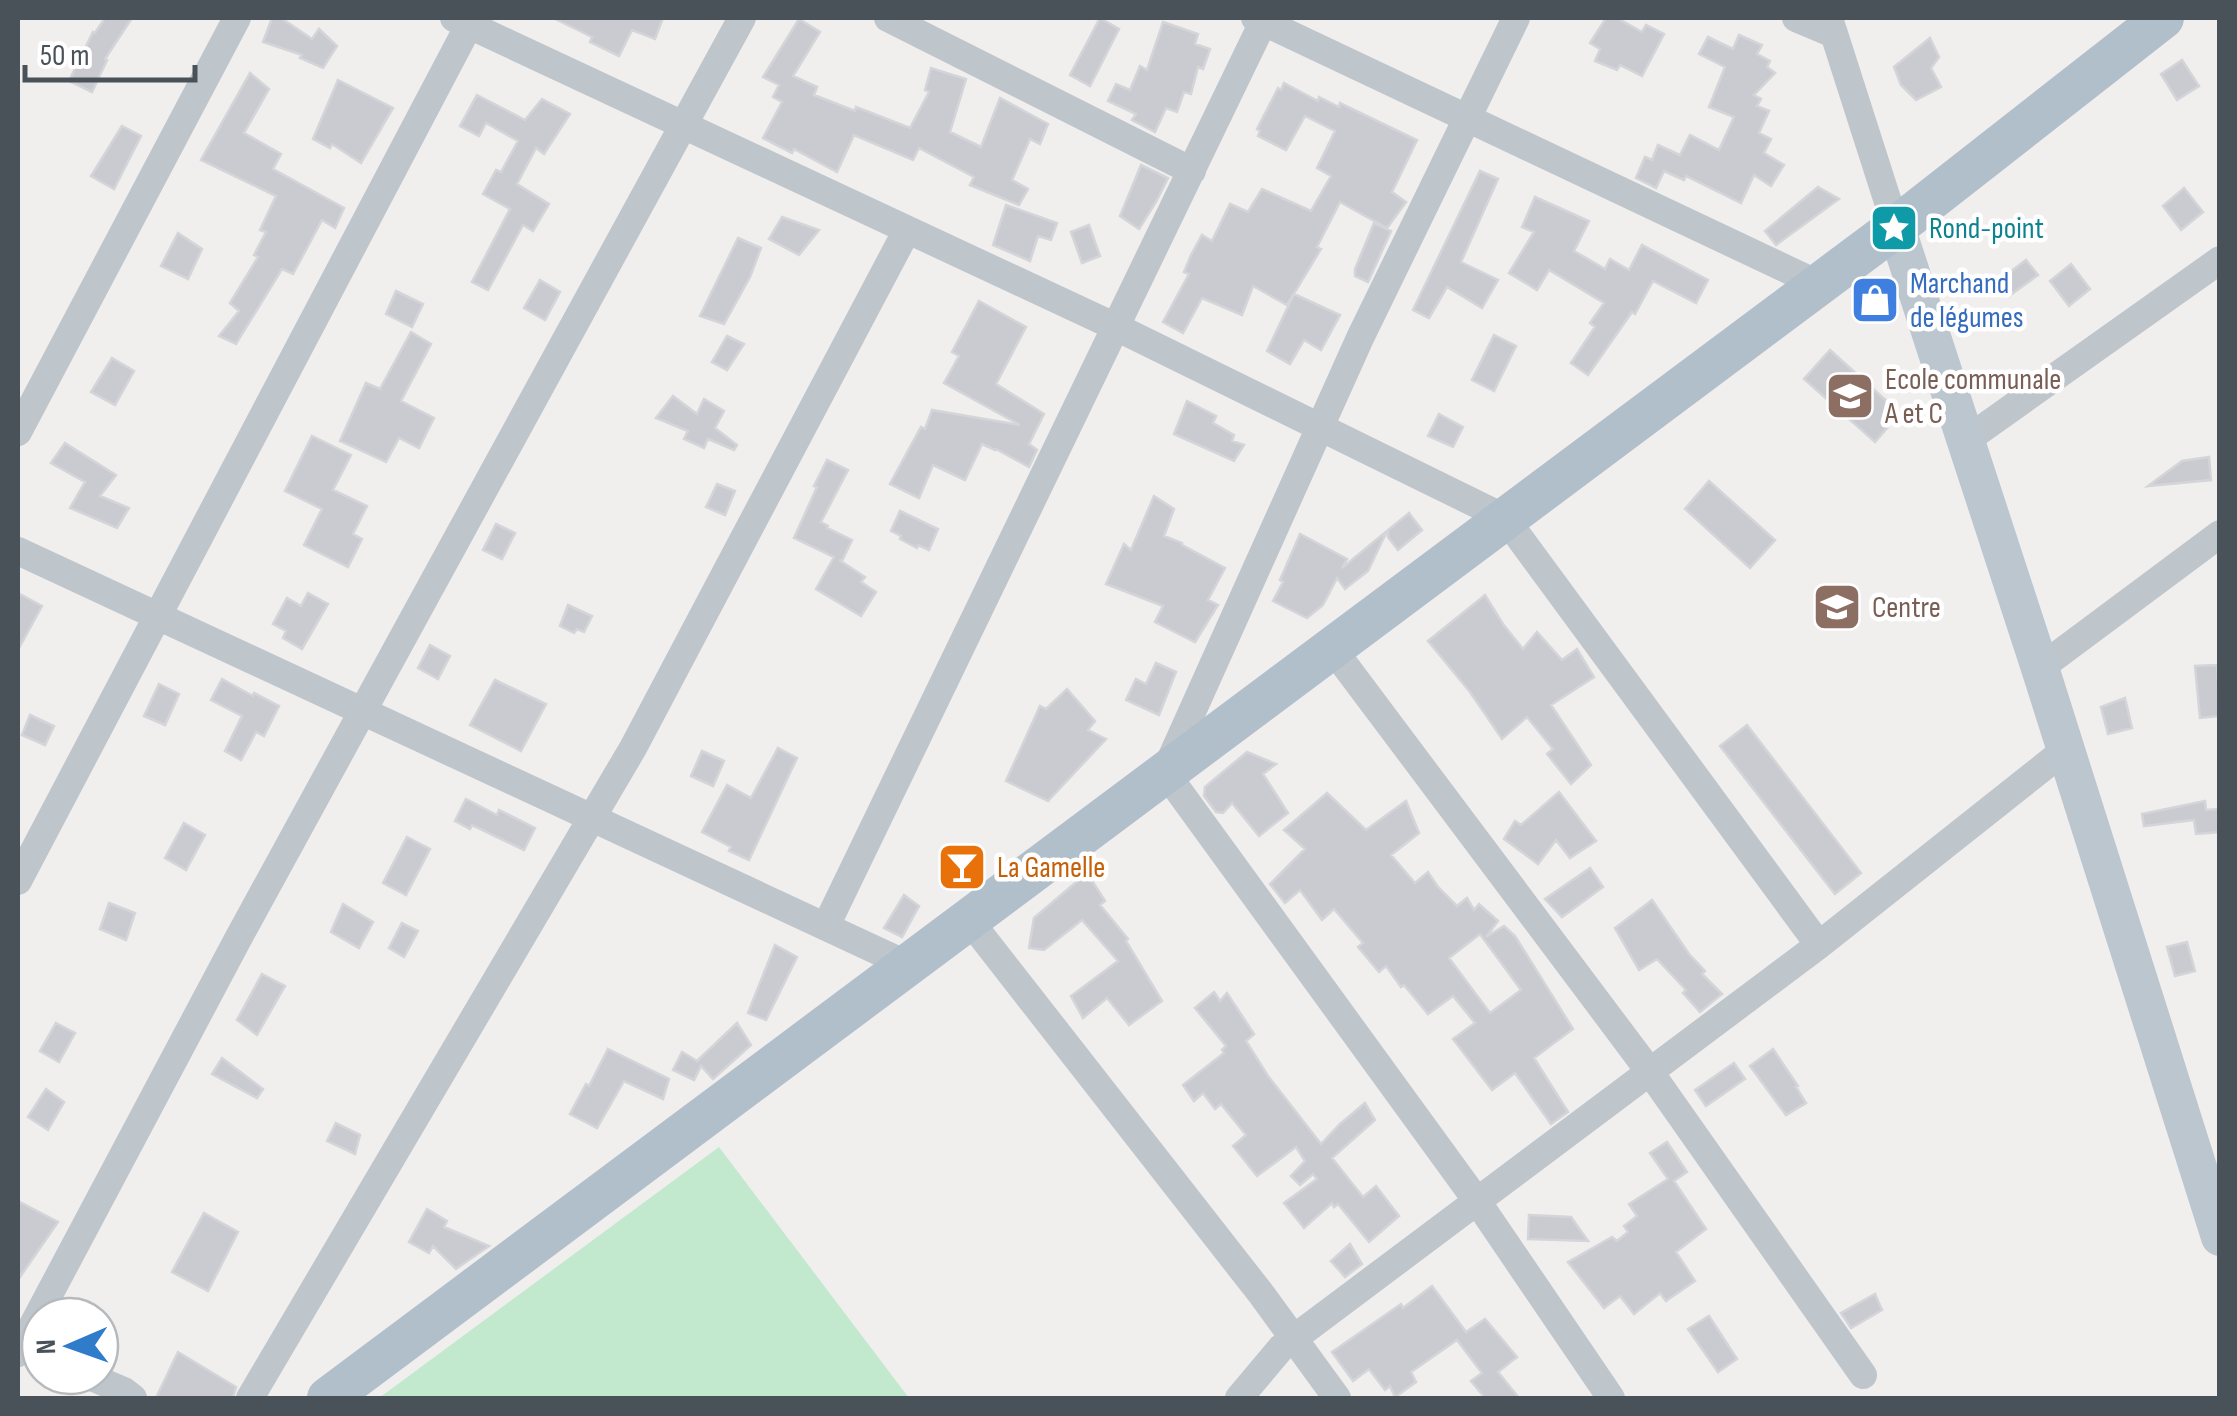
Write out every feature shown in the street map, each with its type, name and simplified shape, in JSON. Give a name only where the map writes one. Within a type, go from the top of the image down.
[{"type":"main road","points":[[328,1398],[1896,227],[2163,18]]},
{"type":"main road","points":[[1896,227],[2220,1237]]},
{"type":"street","points":[[18,432],[237,18]]},
{"type":"street","points":[[52,1296],[239,937],[742,18]]},
{"type":"street","points":[[888,18],[1192,171]]},
{"type":"street","points":[[1516,18],[1368,321],[1165,772],[1477,1201],[1611,1398]]},
{"type":"street","points":[[1796,18],[1832,26],[1896,227]]},
{"type":"street","points":[[826,926],[1192,171],[1261,19],[1818,284]]},
{"type":"street","points":[[18,881],[462,21],[1116,328],[1505,518],[1819,946]]},
{"type":"street","points":[[250,1398],[633,748],[907,230]]},
{"type":"street","points":[[1966,440],[2220,260]]},
{"type":"street","points":[[2040,668],[2220,534]]},
{"type":"street","points":[[18,551],[908,965]]},
{"type":"street","points":[[1332,648],[1650,1072],[1862,1375]]},
{"type":"street","points":[[1239,1398],[1281,1348],[1819,946],[2065,750]]},
{"type":"street","points":[[968,920],[1338,1398]]},
{"type":"green space","points":[[719,1147],[909,1398],[379,1398]]},
{"type":"building","points":[[105,18],[132,18],[105,59],[92,92],[69,81],[93,32]]},
{"type":"building","points":[[272,18],[281,18],[312,39],[319,29],[337,46],[323,68],[300,58],[302,55],[263,42]]},
{"type":"building","points":[[553,18],[663,18],[655,39],[632,30],[619,56]]},
{"type":"building","points":[[1100,18],[1119,29],[1090,86],[1070,75]]},
{"type":"building","points":[[1606,18],[1617,18],[1642,32],[1646,25],[1664,34],[1642,76],[1620,65],[1617,70],[1595,61],[1600,49],[1590,43]]},
{"type":"building","points":[[799,19],[820,32],[793,76],[817,87],[814,95],[910,128],[929,92],[925,90],[931,68],[966,79],[950,132],[981,147],[1000,98],[1048,124],[1040,144],[1030,139],[1012,180],[1028,189],[1019,205],[970,185],[974,177],[919,148],[913,160],[854,135],[837,172],[763,138],[782,102],[773,97],[779,85],[763,77]]},
{"type":"building","points":[[1163,22],[1198,34],[1195,44],[1210,49],[1203,69],[1198,67],[1191,94],[1184,92],[1177,112],[1166,108],[1155,132],[1132,120],[1136,114],[1108,101],[1116,84],[1130,90],[1140,66],[1147,70]]},
{"type":"building","points":[[1739,35],[1762,45],[1757,54],[1770,61],[1767,67],[1775,73],[1754,95],[1761,99],[1757,106],[1769,111],[1759,133],[1771,139],[1764,153],[1784,165],[1771,186],[1754,175],[1741,203],[1686,176],[1684,180],[1664,171],[1656,188],[1636,178],[1645,157],[1652,160],[1658,145],[1680,155],[1690,135],[1719,150],[1734,117],[1709,107],[1725,67],[1699,54],[1708,37],[1733,49]]},
{"type":"building","points":[[1930,38],[1939,57],[1931,68],[1941,87],[1916,100],[1901,85],[1894,67]]},
{"type":"building","points":[[2182,60],[2199,86],[2177,100],[2161,74]]},
{"type":"building","points":[[250,73],[269,89],[244,133],[281,154],[273,169],[344,208],[335,228],[322,220],[293,274],[282,269],[236,344],[219,336],[239,311],[230,303],[258,257],[254,255],[266,232],[260,230],[276,196],[201,160]]},
{"type":"building","points":[[338,80],[393,108],[361,163],[332,144],[330,148],[313,139]]},
{"type":"building","points":[[1284,83],[1318,101],[1319,97],[1339,107],[1340,103],[1417,140],[1392,192],[1406,202],[1387,228],[1340,202],[1317,247],[1321,249],[1287,305],[1253,286],[1242,315],[1202,298],[1183,333],[1163,322],[1189,274],[1184,272],[1202,235],[1212,241],[1230,204],[1248,212],[1262,189],[1311,211],[1331,176],[1317,168],[1335,131],[1305,116],[1286,150],[1258,136],[1257,129]]},
{"type":"building","points":[[477,95],[525,120],[542,99],[570,114],[544,154],[536,148],[517,184],[549,204],[533,231],[523,225],[488,290],[472,282],[510,209],[483,194],[518,141],[486,123],[479,136],[460,126]]},
{"type":"building","points":[[122,126],[141,136],[114,189],[91,176]]},
{"type":"building","points":[[1141,165],[1168,178],[1139,229],[1120,216]]},
{"type":"building","points":[[1480,171],[1498,179],[1461,262],[1498,280],[1482,308],[1447,287],[1429,318],[1413,310]]},
{"type":"building","points":[[1818,187],[1839,199],[1776,245],[1765,231]]},
{"type":"building","points":[[2184,188],[2203,212],[2181,230],[2163,206]]},
{"type":"building","points":[[1535,197],[1589,221],[1574,251],[1605,269],[1610,259],[1629,270],[1642,245],[1708,280],[1696,303],[1653,281],[1635,314],[1632,312],[1588,375],[1571,363],[1595,327],[1590,323],[1604,303],[1549,270],[1537,290],[1509,273],[1534,232],[1522,227]]},
{"type":"building","points":[[1006,205],[1057,223],[1051,240],[1038,236],[1030,261],[993,245]]},
{"type":"building","points":[[782,217],[819,230],[799,255],[769,239]]},
{"type":"building","points":[[1374,223],[1391,231],[1368,282],[1355,276],[1355,269]]},
{"type":"building","points":[[1089,225],[1100,256],[1082,263],[1071,232]]},
{"type":"building","points":[[178,233],[202,249],[188,279],[161,266]]},
{"type":"building","points":[[738,238],[761,248],[724,324],[700,316]]},
{"type":"building","points":[[2026,260],[2038,275],[2009,296],[1998,281]]},
{"type":"building","points":[[2071,264],[2090,289],[2069,306],[2050,281]]},
{"type":"building","points":[[540,280],[560,292],[545,320],[524,308]]},
{"type":"building","points":[[396,291],[423,304],[412,327],[386,314]]},
{"type":"building","points":[[1294,294],[1340,315],[1321,350],[1304,340],[1290,364],[1267,351]]},
{"type":"building","points":[[979,301],[1026,327],[996,384],[1044,414],[1029,444],[1037,450],[1029,467],[982,444],[965,480],[933,465],[919,498],[890,484],[921,427],[925,429],[932,410],[1020,425],[944,383],[959,356],[952,352]]},
{"type":"building","points":[[411,332],[431,344],[401,401],[434,418],[419,448],[399,438],[386,462],[340,441],[366,383],[380,389]]},
{"type":"building","points":[[1494,335],[1516,346],[1494,391],[1472,380]]},
{"type":"building","points":[[727,336],[744,344],[727,370],[712,362]]},
{"type":"building","points":[[1830,350],[1900,413],[1875,442],[1804,379]]},
{"type":"building","points":[[112,358],[134,371],[115,405],[91,392]]},
{"type":"building","points":[[673,396],[697,414],[704,399],[724,411],[715,428],[737,445],[734,450],[708,439],[704,448],[684,439],[688,431],[656,418]]},
{"type":"building","points":[[1187,401],[1216,416],[1213,423],[1234,435],[1232,441],[1244,445],[1234,461],[1174,434]]},
{"type":"building","points":[[1439,414],[1463,427],[1453,447],[1428,436]]},
{"type":"building","points":[[312,436],[351,455],[333,490],[367,506],[353,534],[362,539],[348,567],[304,545],[322,509],[285,491]]},
{"type":"building","points":[[65,443],[116,475],[100,496],[129,508],[117,528],[70,508],[85,482],[51,463]]},
{"type":"building","points":[[2209,457],[2211,480],[2148,486],[2182,461]]},
{"type":"building","points":[[827,460],[848,470],[821,522],[852,540],[842,561],[839,560],[865,577],[861,582],[876,592],[861,616],[816,589],[834,557],[794,538]]},
{"type":"building","points":[[1709,481],[1775,540],[1750,568],[1685,509]]},
{"type":"building","points":[[717,484],[735,491],[725,515],[706,507]]},
{"type":"building","points":[[1154,496],[1174,509],[1164,536],[1225,568],[1208,600],[1218,605],[1195,642],[1155,622],[1163,606],[1106,584],[1124,544],[1131,550]]},
{"type":"building","points":[[900,511],[938,529],[929,550],[918,545],[917,548],[891,531]]},
{"type":"building","points":[[1409,513],[1422,530],[1398,550],[1388,537],[1388,530]]},
{"type":"building","points":[[496,524],[515,533],[502,559],[483,550]]},
{"type":"building","points":[[1387,531],[1368,571],[1345,589],[1337,578],[1323,605],[1307,618],[1273,601],[1300,534],[1347,559],[1342,568]]},
{"type":"building","points":[[18,593],[42,606],[18,650]]},
{"type":"building","points":[[308,593],[328,604],[302,649],[283,638],[286,631],[273,624],[287,598],[301,606]]},
{"type":"building","points":[[1485,595],[1523,649],[1537,632],[1562,660],[1577,649],[1594,677],[1551,705],[1591,765],[1571,784],[1547,754],[1553,749],[1527,717],[1502,739],[1428,641]]},
{"type":"building","points":[[568,605],[592,616],[584,632],[577,629],[574,633],[560,626]]},
{"type":"building","points":[[430,645],[450,656],[438,679],[418,668]]},
{"type":"building","points":[[1156,663],[1176,672],[1159,715],[1126,700],[1136,679],[1146,684]]},
{"type":"building","points":[[2217,665],[2220,716],[2200,718],[2195,666]]},
{"type":"building","points":[[222,679],[279,706],[264,736],[256,732],[241,760],[225,751],[242,716],[211,700]]},
{"type":"building","points":[[495,680],[546,704],[521,751],[470,725]]},
{"type":"building","points":[[159,684],[179,694],[165,725],[144,716]]},
{"type":"building","points":[[1067,689],[1095,721],[1088,730],[1106,739],[1048,801],[1006,781],[1040,706],[1046,709]]},
{"type":"building","points":[[2125,698],[2132,728],[2108,734],[2101,707]]},
{"type":"building","points":[[30,715],[54,726],[45,745],[22,735]]},
{"type":"building","points":[[1747,725],[1861,873],[1835,894],[1720,746]]},
{"type":"building","points":[[778,748],[797,758],[749,860],[702,832],[727,785],[751,798]]},
{"type":"building","points":[[702,751],[724,761],[713,786],[691,776]]},
{"type":"building","points":[[1247,752],[1276,764],[1263,774],[1288,813],[1259,836],[1232,803],[1223,813],[1216,812],[1204,796],[1205,787]]},
{"type":"building","points":[[1559,792],[1596,841],[1570,858],[1556,840],[1538,864],[1504,839],[1515,821],[1521,825]]},
{"type":"building","points":[[1327,793],[1366,830],[1406,801],[1419,833],[1391,855],[1415,883],[1428,872],[1457,906],[1467,898],[1474,910],[1479,904],[1498,921],[1486,937],[1504,926],[1515,936],[1573,1029],[1534,1058],[1568,1112],[1551,1124],[1515,1073],[1492,1090],[1453,1039],[1475,1023],[1453,996],[1428,1014],[1386,966],[1379,972],[1358,947],[1363,943],[1334,909],[1322,920],[1300,890],[1285,903],[1270,884],[1305,849],[1284,830]],"holes":[[[1480,934],[1521,990],[1490,1013],[1449,958]]]},
{"type":"building","points":[[466,799],[535,828],[524,850],[455,821]]},
{"type":"building","points":[[2205,801],[2206,810],[2220,809],[2220,832],[2196,834],[2194,820],[2144,826],[2142,814]]},
{"type":"building","points":[[184,823],[205,835],[186,870],[165,858]]},
{"type":"building","points":[[407,837],[430,849],[406,895],[383,883]]},
{"type":"building","points":[[1590,868],[1603,887],[1562,917],[1545,899]]},
{"type":"building","points":[[1087,873],[1105,901],[1100,905],[1128,939],[1162,1001],[1129,1025],[1107,998],[1083,1018],[1071,996],[1118,961],[1082,920],[1044,950],[1029,948],[1034,918]]},
{"type":"building","points":[[904,895],[919,906],[902,937],[884,928]]},
{"type":"building","points":[[1652,900],[1705,971],[1702,974],[1722,994],[1700,1012],[1657,959],[1639,970],[1615,928]]},
{"type":"building","points":[[109,903],[135,913],[126,940],[100,929]]},
{"type":"building","points":[[343,904],[373,922],[359,948],[331,932]]},
{"type":"building","points":[[402,923],[418,931],[404,957],[389,948]]},
{"type":"building","points":[[2187,942],[2195,971],[2175,976],[2167,947]]},
{"type":"building","points":[[775,945],[797,957],[766,1020],[748,1013]]},
{"type":"building","points":[[262,974],[285,986],[257,1035],[237,1020]]},
{"type":"building","points":[[1214,992],[1220,1001],[1227,993],[1254,1034],[1246,1041],[1321,1144],[1365,1103],[1375,1120],[1332,1158],[1363,1197],[1376,1186],[1399,1216],[1369,1242],[1338,1204],[1334,1207],[1332,1203],[1304,1228],[1284,1203],[1317,1179],[1313,1174],[1300,1185],[1291,1176],[1305,1161],[1296,1147],[1257,1176],[1233,1146],[1246,1135],[1221,1104],[1215,1109],[1203,1093],[1194,1101],[1183,1085],[1224,1053],[1226,1046],[1195,1008]]},
{"type":"building","points":[[56,1023],[75,1033],[59,1062],[40,1051]]},
{"type":"building","points":[[737,1023],[751,1045],[713,1079],[701,1066],[694,1080],[673,1070],[682,1052],[697,1061]]},
{"type":"building","points":[[608,1049],[669,1079],[663,1099],[624,1081],[597,1128],[570,1114]]},
{"type":"building","points":[[1773,1049],[1806,1103],[1786,1115],[1750,1066]]},
{"type":"building","points":[[222,1058],[263,1089],[257,1098],[212,1074]]},
{"type":"building","points":[[1734,1063],[1745,1079],[1706,1106],[1695,1090]]},
{"type":"building","points":[[46,1089],[64,1102],[48,1130],[28,1117]]},
{"type":"building","points":[[336,1123],[360,1135],[355,1154],[327,1141]]},
{"type":"building","points":[[1667,1142],[1687,1172],[1674,1181],[1706,1229],[1676,1252],[1695,1281],[1666,1301],[1660,1293],[1634,1314],[1620,1296],[1604,1308],[1568,1262],[1612,1237],[1617,1241],[1628,1232],[1624,1226],[1637,1216],[1629,1204],[1668,1179],[1650,1153]]},
{"type":"building","points":[[18,1201],[58,1222],[18,1280]]},
{"type":"building","points":[[427,1209],[447,1221],[444,1227],[489,1246],[456,1269],[433,1246],[429,1253],[409,1242]]},
{"type":"building","points":[[204,1213],[238,1232],[208,1291],[172,1272]]},
{"type":"building","points":[[1529,1215],[1571,1217],[1588,1241],[1528,1239]]},
{"type":"building","points":[[1350,1244],[1362,1264],[1345,1277],[1331,1261]]},
{"type":"building","points":[[1432,1286],[1466,1332],[1485,1319],[1517,1357],[1498,1372],[1519,1398],[1485,1398],[1471,1381],[1482,1373],[1457,1340],[1411,1372],[1416,1382],[1395,1397],[1390,1386],[1385,1390],[1369,1369],[1353,1381],[1332,1352]]},
{"type":"building","points":[[1875,1294],[1882,1310],[1851,1328],[1841,1313]]},
{"type":"building","points":[[1709,1316],[1737,1359],[1718,1372],[1688,1329]]},
{"type":"building","points":[[178,1352],[236,1387],[233,1398],[156,1398]]},
{"type":"place","name":"Rond-point","points":[[1894,228]]},
{"type":"place","name":"Marchand de légumes","points":[[1875,300]]},
{"type":"place","name":"Ecole communale A et C","points":[[1850,396]]},
{"type":"place","name":"Centre","points":[[1837,607]]},
{"type":"place","name":"La Gamelle","points":[[962,867]]}]
